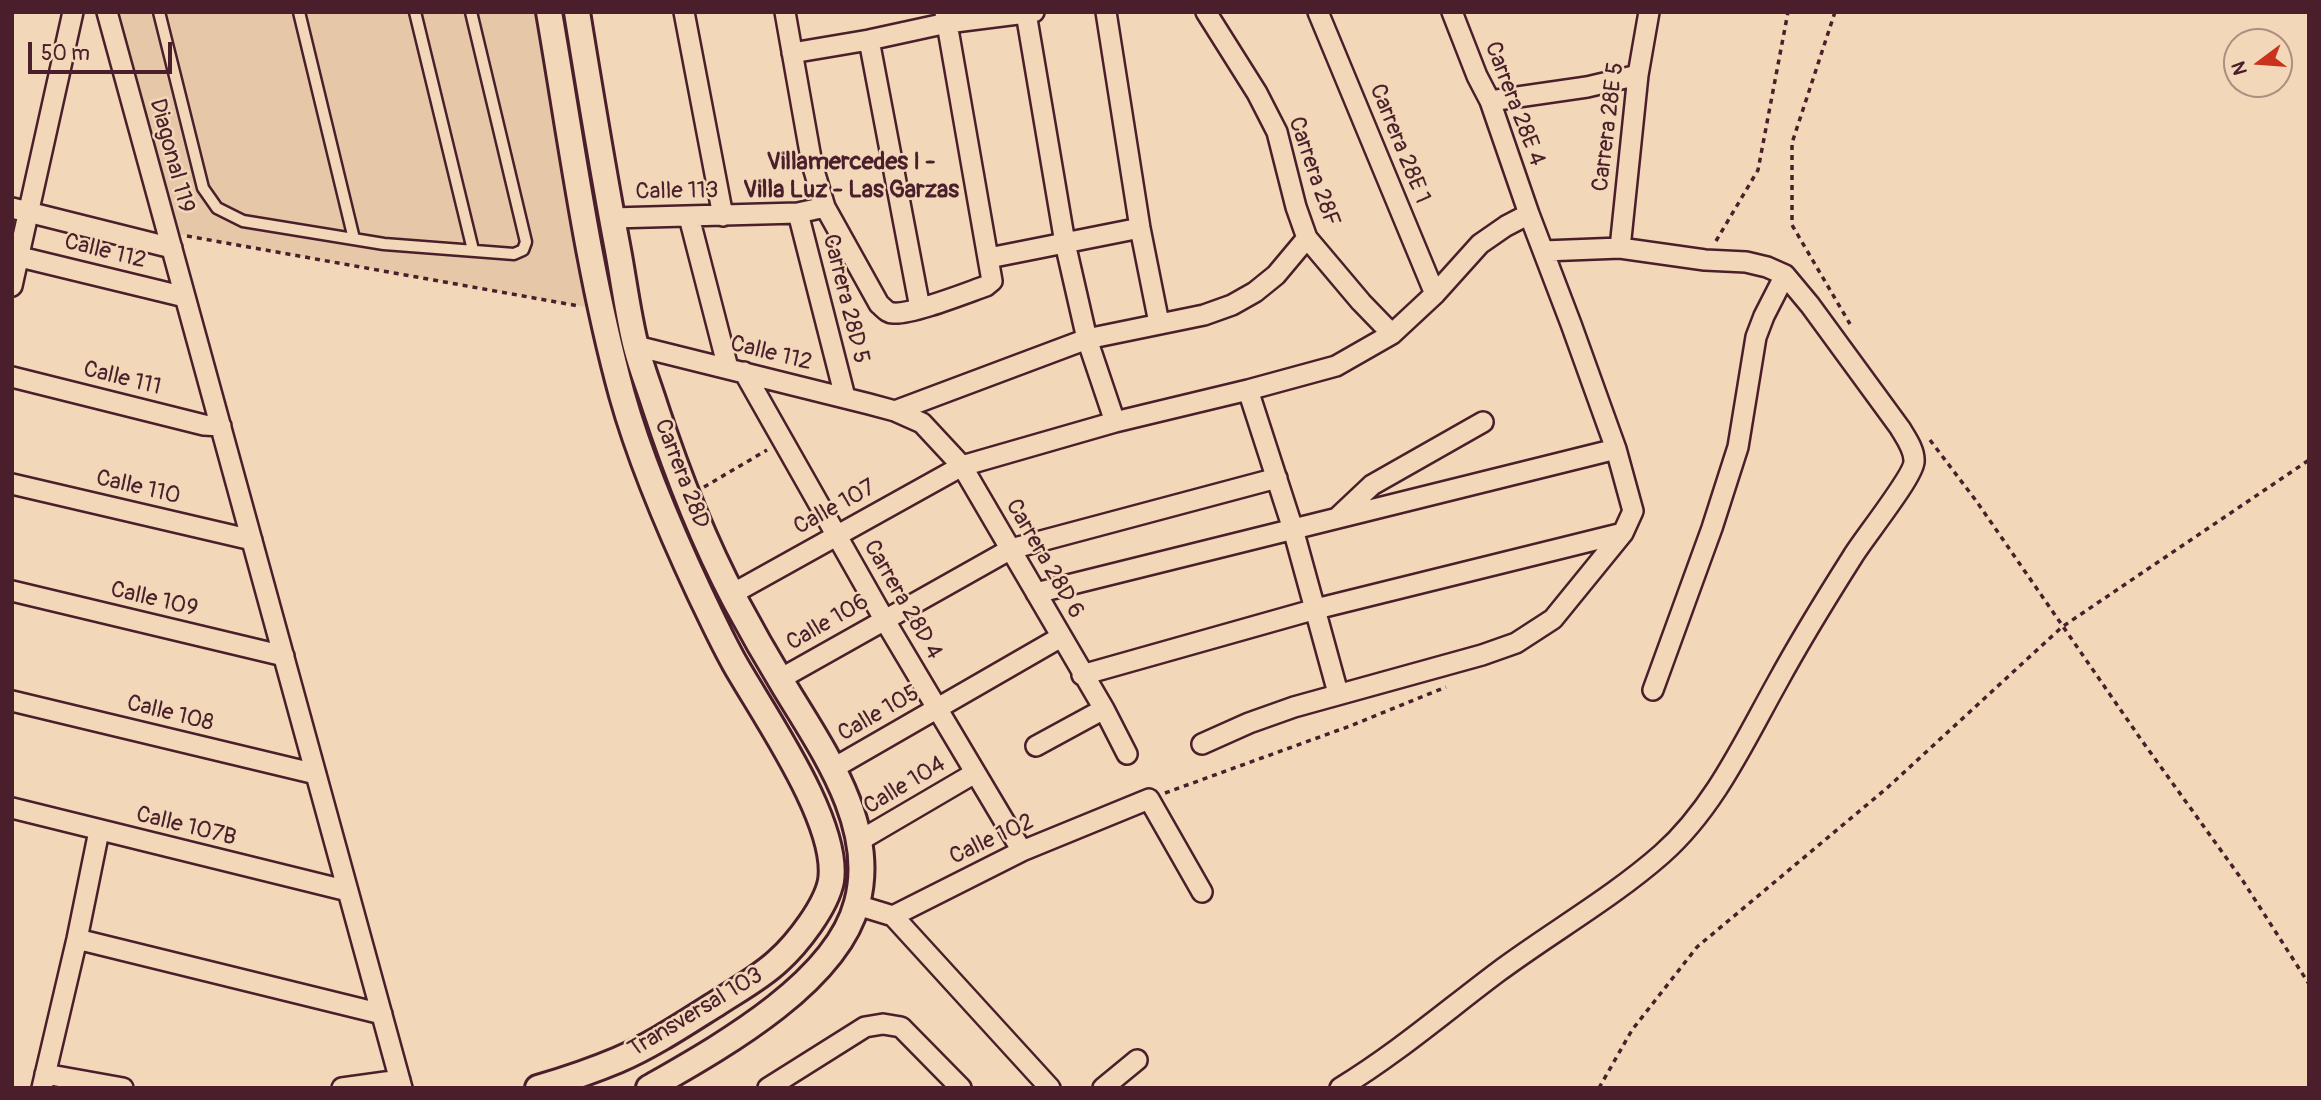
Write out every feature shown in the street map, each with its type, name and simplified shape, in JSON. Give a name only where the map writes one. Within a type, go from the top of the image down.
[{"type":"street","points":[[12,286],[21,210],[73,12]]},
{"type":"street","name":"Diagonal 119","points":[[107,12],[401,1084]]},
{"type":"street","name":"Carrera 28D","points":[[549,12],[602,310],[623,398],[654,489],[674,536],[733,661],[797,769],[822,825],[830,854],[831,880],[824,898]]},
{"type":"street","name":"Carrera 28D","points":[[577,12],[636,346],[687,497],[732,594],[832,769],[852,813],[861,864],[857,905]]},
{"type":"street","points":[[684,12],[723,216]]},
{"type":"street","points":[[785,12],[812,164],[825,207],[879,304],[887,312],[894,313],[920,308],[990,284],[992,281],[946,18]]},
{"type":"street","points":[[1106,12],[1140,228],[1159,323]]},
{"type":"street","name":"Carrera 28F","points":[[1206,12],[1257,93],[1277,132],[1296,207],[1307,238],[1392,334]]},
{"type":"street","name":"Carrera 28E 1","points":[[1318,12],[1435,294]]},
{"type":"street","name":"Carrera 28E 4","points":[[1452,12],[1477,76],[1490,101],[1616,449],[1633,511],[1623,533]]},
{"type":"street","name":"Carrera 28E 5","points":[[1620,248],[1638,75],[1649,12]]},
{"type":"street","points":[[792,53],[869,40],[946,18],[1030,13],[1065,243],[1087,339],[1115,422]]},
{"type":"street","points":[[869,40],[920,308]]},
{"type":"street","points":[[1490,101],[1587,87],[1638,75]]},
{"type":"street","name":"Calle 113","points":[[612,218],[798,213],[825,207]]},
{"type":"street","name":"Calle 112","points":[[21,210],[169,240]]},
{"type":"street","name":"Carrera 28D 5","points":[[798,213],[845,397]]},
{"type":"street","name":"Calle 107","points":[[732,594],[962,466],[1115,422],[1336,366],[1392,334],[1435,294],[1480,244],[1506,226],[1530,215]]},
{"type":"street","name":"Carrera 28D 4","points":[[689,217],[736,370],[783,441],[884,619],[1022,851]]},
{"type":"street","points":[[989,258],[1140,228]]},
{"type":"street","points":[[895,411],[1087,339],[1204,315],[1232,306],[1276,275],[1307,238]]},
{"type":"street","points":[[1340,1088],[1664,853],[1723,779],[1804,633],[1907,478],[1914,463],[1910,447],[1900,428],[1810,304],[1785,275],[1746,262],[1705,260],[1620,248],[1544,251]]},
{"type":"street","name":"Calle 112","points":[[16,256],[185,297]]},
{"type":"street","points":[[1653,691],[1738,447],[1756,337],[1785,275]]},
{"type":"street","name":"Calle 112","points":[[636,346],[895,411]]},
{"type":"street","name":"Calle 111","points":[[12,377],[204,425],[221,426]]},
{"type":"street","points":[[1248,390],[1293,529],[1338,693]]},
{"type":"street","name":"Carrera 28D 6","points":[[895,411],[922,423],[962,466],[1104,709],[1126,754]]},
{"type":"street","points":[[1337,518],[1372,485],[1483,422]]},
{"type":"street","points":[[1036,593],[1616,449]]},
{"type":"street","name":"Calle 106","points":[[780,679],[1011,549],[1277,478]]},
{"type":"street","name":"Calle 110","points":[[12,484],[252,540]]},
{"type":"street","points":[[1082,675],[1316,609],[1623,533]]},
{"type":"street","points":[[1202,744],[1249,723],[1338,693],[1482,655],[1516,643],[1553,619],[1623,533]]},
{"type":"street","name":"Calle 109","points":[[12,591],[284,656]]},
{"type":"street","name":"Calle 105","points":[[832,769],[1060,637]]},
{"type":"street","name":"Calle 108","points":[[12,701],[316,774]]},
{"type":"street","points":[[1036,746],[1104,709]]},
{"type":"street","name":"Calle 104","points":[[859,841],[975,773]]},
{"type":"street","points":[[1149,799],[1202,892]]},
{"type":"street","name":"Calle 102","points":[[893,916],[1022,851],[1149,799]]},
{"type":"street","name":"Calle 107B","points":[[12,808],[348,891]]},
{"type":"street","points":[[99,831],[77,939],[43,1081],[122,1088]]},
{"type":"street","name":"Transversal 103","points":[[538,1088],[621,1059],[733,993],[776,964],[797,942],[824,898]]},
{"type":"street","points":[[857,905],[893,916],[1050,1088]]},
{"type":"street","name":"Transversal 103","points":[[649,1088],[705,1056],[754,1023],[799,987],[841,940],[857,905]]},
{"type":"street","points":[[77,939],[382,1014]]},
{"type":"street","points":[[768,1088],[865,1027],[883,1024],[901,1027],[961,1088]]},
{"type":"street","points":[[1103,1088],[1137,1060]]},
{"type":"street","points":[[342,1088],[401,1084]]},
{"type":"lane","points":[[159,12],[203,188],[217,208],[243,221],[354,239],[514,254],[523,250],[526,242],[471,12]]},
{"type":"lane","points":[[299,12],[354,239]]},
{"type":"lane","points":[[415,12],[473,250]]},
{"type":"path","points":[[1705,260],[1758,170],[1788,12]]},
{"type":"path","points":[[1835,12],[1792,143],[1793,225],[1855,333]]},
{"type":"path","points":[[169,240],[602,310]]},
{"type":"path","points":[[1926,434],[1977,502],[2062,627],[2243,881],[2309,984]]},
{"type":"path","points":[[687,497],[783,441]]},
{"type":"path","points":[[1599,1088],[1632,1030],[1697,947],[1887,788],[2062,627],[2309,460]]},
{"type":"path","points":[[1149,799],[1350,726],[1454,683]]},
{"type":"shaded area","points":[[107,12],[549,12],[602,310],[166,232]]},
{"type":"district","name":"Villamercedes I - Villa Luz - Las Garzas","points":[[851,177]]}]
